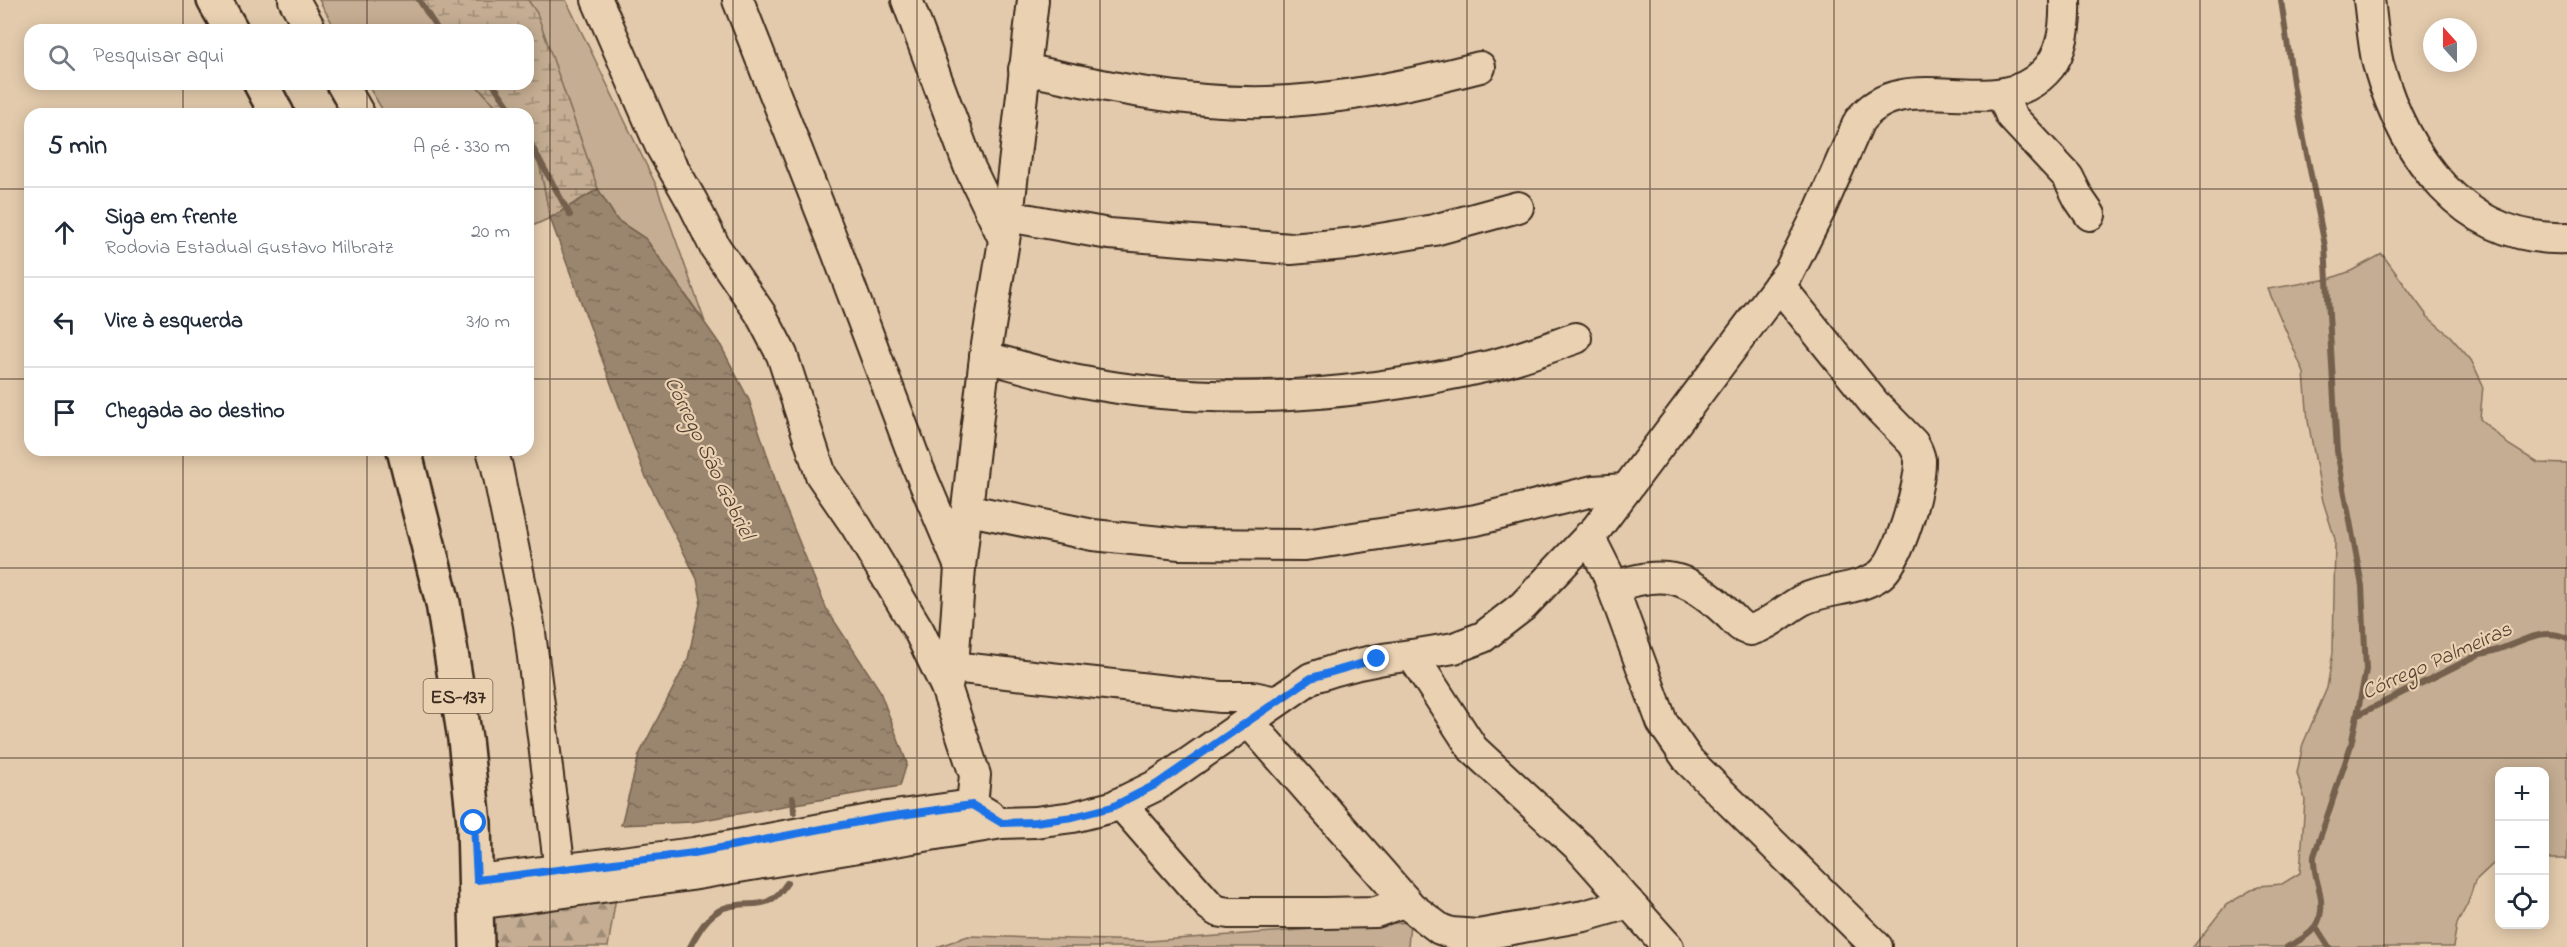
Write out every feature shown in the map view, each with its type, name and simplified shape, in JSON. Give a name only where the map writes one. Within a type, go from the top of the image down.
[{"type":"main road","points":[[214,0],[228,24]]},
{"type":"main road","points":[[264,90],[275,108]]},
{"type":"main road","name":"ES-137","points":[[406,456],[445,614],[465,738],[474,823],[477,947]]},
{"type":"street","points":[[294,0],[308,24]]},
{"type":"street","points":[[597,0],[660,145],[715,247],[760,313],[782,355],[821,475],[949,677],[975,775],[983,818]]},
{"type":"street","points":[[738,0],[917,465],[960,567]]},
{"type":"street","points":[[907,0],[969,166],[1006,228]]},
{"type":"street","points":[[949,677],[985,357],[1006,228],[1033,0]]},
{"type":"street","points":[[477,892],[560,871],[694,853],[880,818],[983,818],[1035,822],[1073,817],[1120,803],[1157,784],[1311,678],[1334,669],[1377,659],[1454,648],[1483,637],[1523,606],[1589,536],[1789,272],[1820,210],[1858,121],[1867,110],[1878,102],[1893,97],[1922,93],[2002,94],[2036,82],[2055,62],[2063,35],[2065,0]]},
{"type":"street","points":[[2369,0],[2378,62],[2395,110],[2413,148],[2437,181],[2465,209],[2514,234],[2567,238]]},
{"type":"street","points":[[1024,69],[1102,86],[1188,98],[1267,102],[1348,96],[1480,67]]},
{"type":"street","points":[[345,90],[356,108]]},
{"type":"street","points":[[2002,94],[2011,116],[2068,177],[2090,215]]},
{"type":"street","points":[[1006,228],[1291,249],[1356,243],[1434,230],[1518,207]]},
{"type":"street","points":[[1613,587],[1639,578],[1665,576],[1686,583],[1711,598],[1739,625],[1751,630],[1770,623],[1801,601],[1868,581],[1890,566],[1897,552],[1914,497],[1920,460],[1917,451],[1913,443],[1874,403],[1779,285]]},
{"type":"street","points":[[985,357],[1078,381],[1156,392],[1244,396],[1330,393],[1412,381],[1491,366],[1576,338]]},
{"type":"street","points":[[494,456],[529,625],[560,871]]},
{"type":"street","points":[[969,510],[1093,535],[1170,543],[1305,545],[1476,520],[1593,491],[1626,489]]},
{"type":"street","points":[[1589,536],[1613,587],[1667,731],[1689,761],[1877,947]]},
{"type":"street","points":[[1412,655],[1473,749],[1580,848],[1668,947]]},
{"type":"street","points":[[949,677],[1221,697],[1253,697],[1276,702]]},
{"type":"street","points":[[1249,722],[1406,901],[1427,921],[1440,929],[1451,933],[1478,934],[1584,916],[1629,903]]},
{"type":"street","points":[[1120,803],[1209,905],[1217,911],[1244,914],[1376,912],[1406,901]]},
{"type":"street","points":[[477,892],[691,875],[983,818]]},
{"type":"green space","points":[[319,0],[422,0],[432,24],[333,24]]},
{"type":"green space","points":[[422,0],[528,0],[537,13],[598,189],[550,218],[540,166],[534,156],[534,108],[498,108],[481,90],[534,90],[534,24],[432,24]]},
{"type":"green space","points":[[528,0],[566,0],[657,187],[705,322],[646,239],[617,220],[598,189],[537,14]]},
{"type":"green space","points":[[371,90],[481,90],[498,108],[381,108]]},
{"type":"green space","points":[[534,156],[540,166],[550,218],[534,225]]},
{"type":"green space","points":[[2382,254],[2428,317],[2450,336],[2471,360],[2483,385],[2480,419],[2509,445],[2538,463],[2567,464],[2567,859],[2549,859],[2549,767],[2495,767],[2495,863],[2475,881],[2468,903],[2457,924],[2453,947],[2193,947],[2226,905],[2258,886],[2282,884],[2300,873],[2305,800],[2297,773],[2303,744],[2327,688],[2333,652],[2335,539],[2323,501],[2308,421],[2304,373],[2268,289],[2329,279],[2351,271]]},
{"type":"green space","points":[[616,897],[608,947],[492,947],[493,916]]},
{"type":"green space","points":[[1410,922],[1408,947],[937,947],[968,936],[1149,941]]},
{"type":"water","points":[[598,189],[617,220],[646,239],[721,346],[749,400],[781,497],[827,610],[879,689],[907,763],[900,786],[692,822],[621,825],[639,755],[688,659],[701,599],[697,579],[644,473],[550,218]]},
{"type":"waterway","name":"Córrego São Gabriel","points":[[419,0],[434,24]]},
{"type":"waterway","points":[[2281,0],[2294,89],[2325,246],[2337,451],[2362,586],[2366,670],[2351,745],[2314,856],[2321,904],[2319,921],[2304,938],[2287,947]]},
{"type":"waterway","name":"Córrego São Gabriel","points":[[497,90],[510,108]]},
{"type":"waterway","name":"Córrego São Gabriel","points":[[534,150],[570,215]]},
{"type":"waterway","name":"Córrego Palmeiras","points":[[2358,715],[2480,654],[2534,636],[2545,634],[2567,638]]},
{"type":"waterway","name":"Córrego São Gabriel","points":[[793,798],[794,812]]},
{"type":"waterway","name":"Córrego São Gabriel","points":[[690,947],[704,924],[718,911],[734,905],[765,902],[779,893],[787,883]]},
{"type":"waterway","points":[[2316,927],[2329,947]]},
{"type":"route","points":[[474,823],[477,880],[694,853],[880,818],[972,805],[1002,823],[1073,817],[1112,807],[1157,784],[1311,678],[1334,669],[1377,659]]}]
